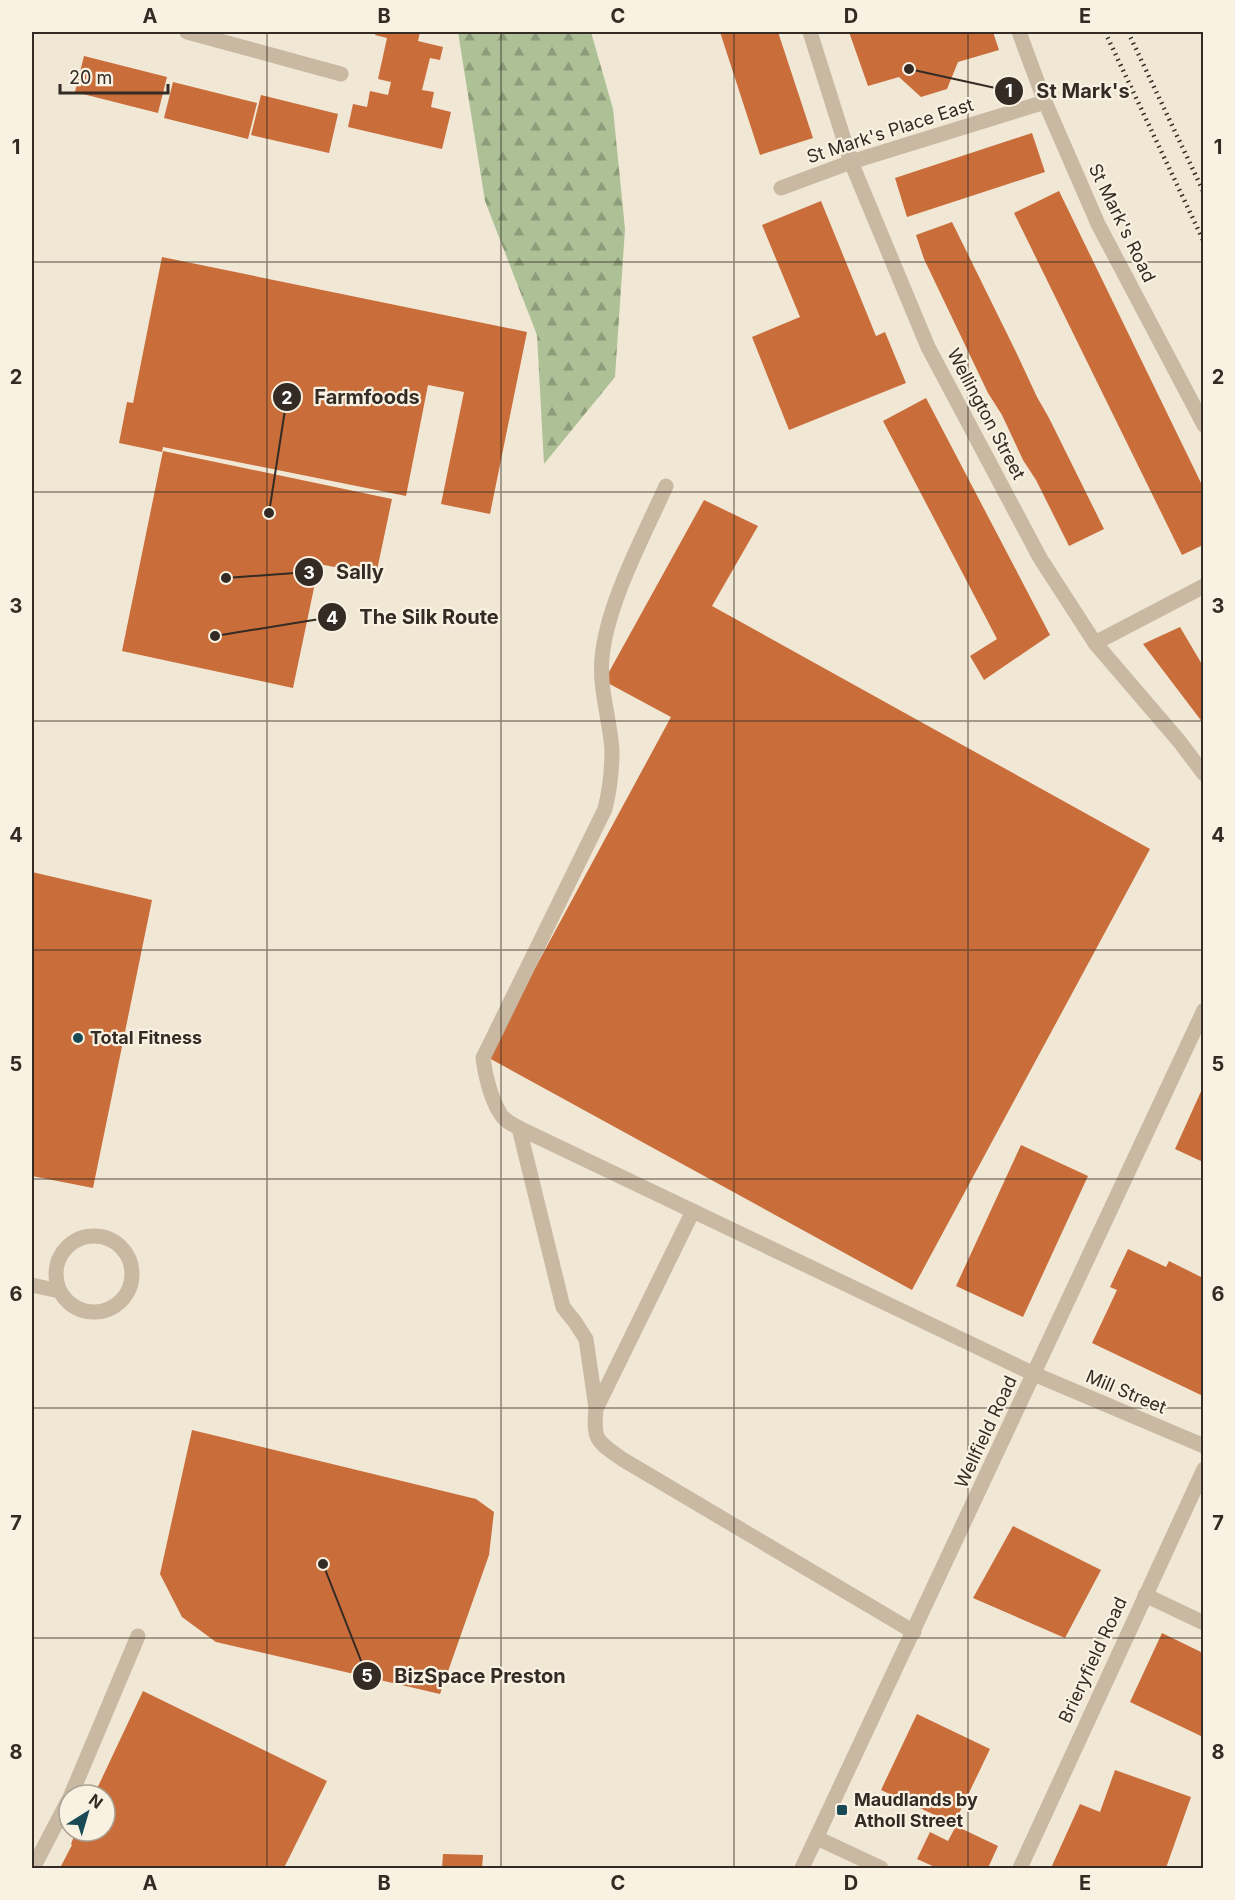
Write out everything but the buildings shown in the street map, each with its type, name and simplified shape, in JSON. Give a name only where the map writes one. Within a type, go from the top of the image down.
[{"type":"street","name":"Wellington Street","points":[[810,32],[851,162],[928,347],[1040,558],[1095,643],[1179,741],[1203,774]]},
{"type":"street","name":"St Mark's Road","points":[[1019,32],[1045,102],[1098,224],[1203,425]]},
{"type":"street","points":[[196,33],[340,74]]},
{"type":"street","name":"St Mark's Place East","points":[[780,188],[851,162],[1045,102]]},
{"type":"street","name":"Mill Street","points":[[666,486],[615,601],[605,635],[601,660],[602,684],[612,748],[611,783],[605,809],[483,1058],[485,1073],[500,1114],[507,1122],[519,1128],[1034,1374],[1203,1446]]},
{"type":"street","points":[[1095,643],[1203,586]]},
{"type":"street","name":"Wellfield Road","points":[[802,1869],[1203,1010]]},
{"type":"street","points":[[519,1128],[563,1307],[586,1340],[596,1408],[594,1427],[599,1443],[622,1459],[914,1632]]},
{"type":"street","points":[[596,1408],[693,1211]]},
{"type":"street","points":[[32,1285],[59,1291],[68,1303],[79,1310],[92,1313],[105,1312],[117,1306],[126,1297],[131,1286],[130,1262],[124,1251],[105,1237],[79,1238],[68,1245],[60,1255],[56,1268],[59,1291]]},
{"type":"street","name":"Brieryfield Road","points":[[1020,1869],[1203,1469]]},
{"type":"street","points":[[1145,1595],[1203,1623]]},
{"type":"street","points":[[76,1783],[138,1636]]},
{"type":"street","points":[[33,1869],[57,1822]]},
{"type":"street","points":[[817,1838],[881,1869]]},
{"type":"green space","points":[[458,32],[591,32],[613,109],[625,229],[615,377],[544,464],[537,335],[485,201]]},
{"type":"railway","points":[[1105,32],[1204,242]]},
{"type":"railway","points":[[1128,32],[1204,193]]},
{"type":"place","name":"St Mark's","points":[[909,69]]},
{"type":"place","name":"Farmfoods","points":[[269,513]]},
{"type":"place","name":"Sally","points":[[226,578]]},
{"type":"place","name":"The Silk Route","points":[[215,636]]},
{"type":"place","name":"Total Fitness","points":[[78,1038]]},
{"type":"place","name":"BizSpace Preston","points":[[323,1564]]},
{"type":"place","name":"Maudlands by Atholl Street","points":[[842,1810]]}]
